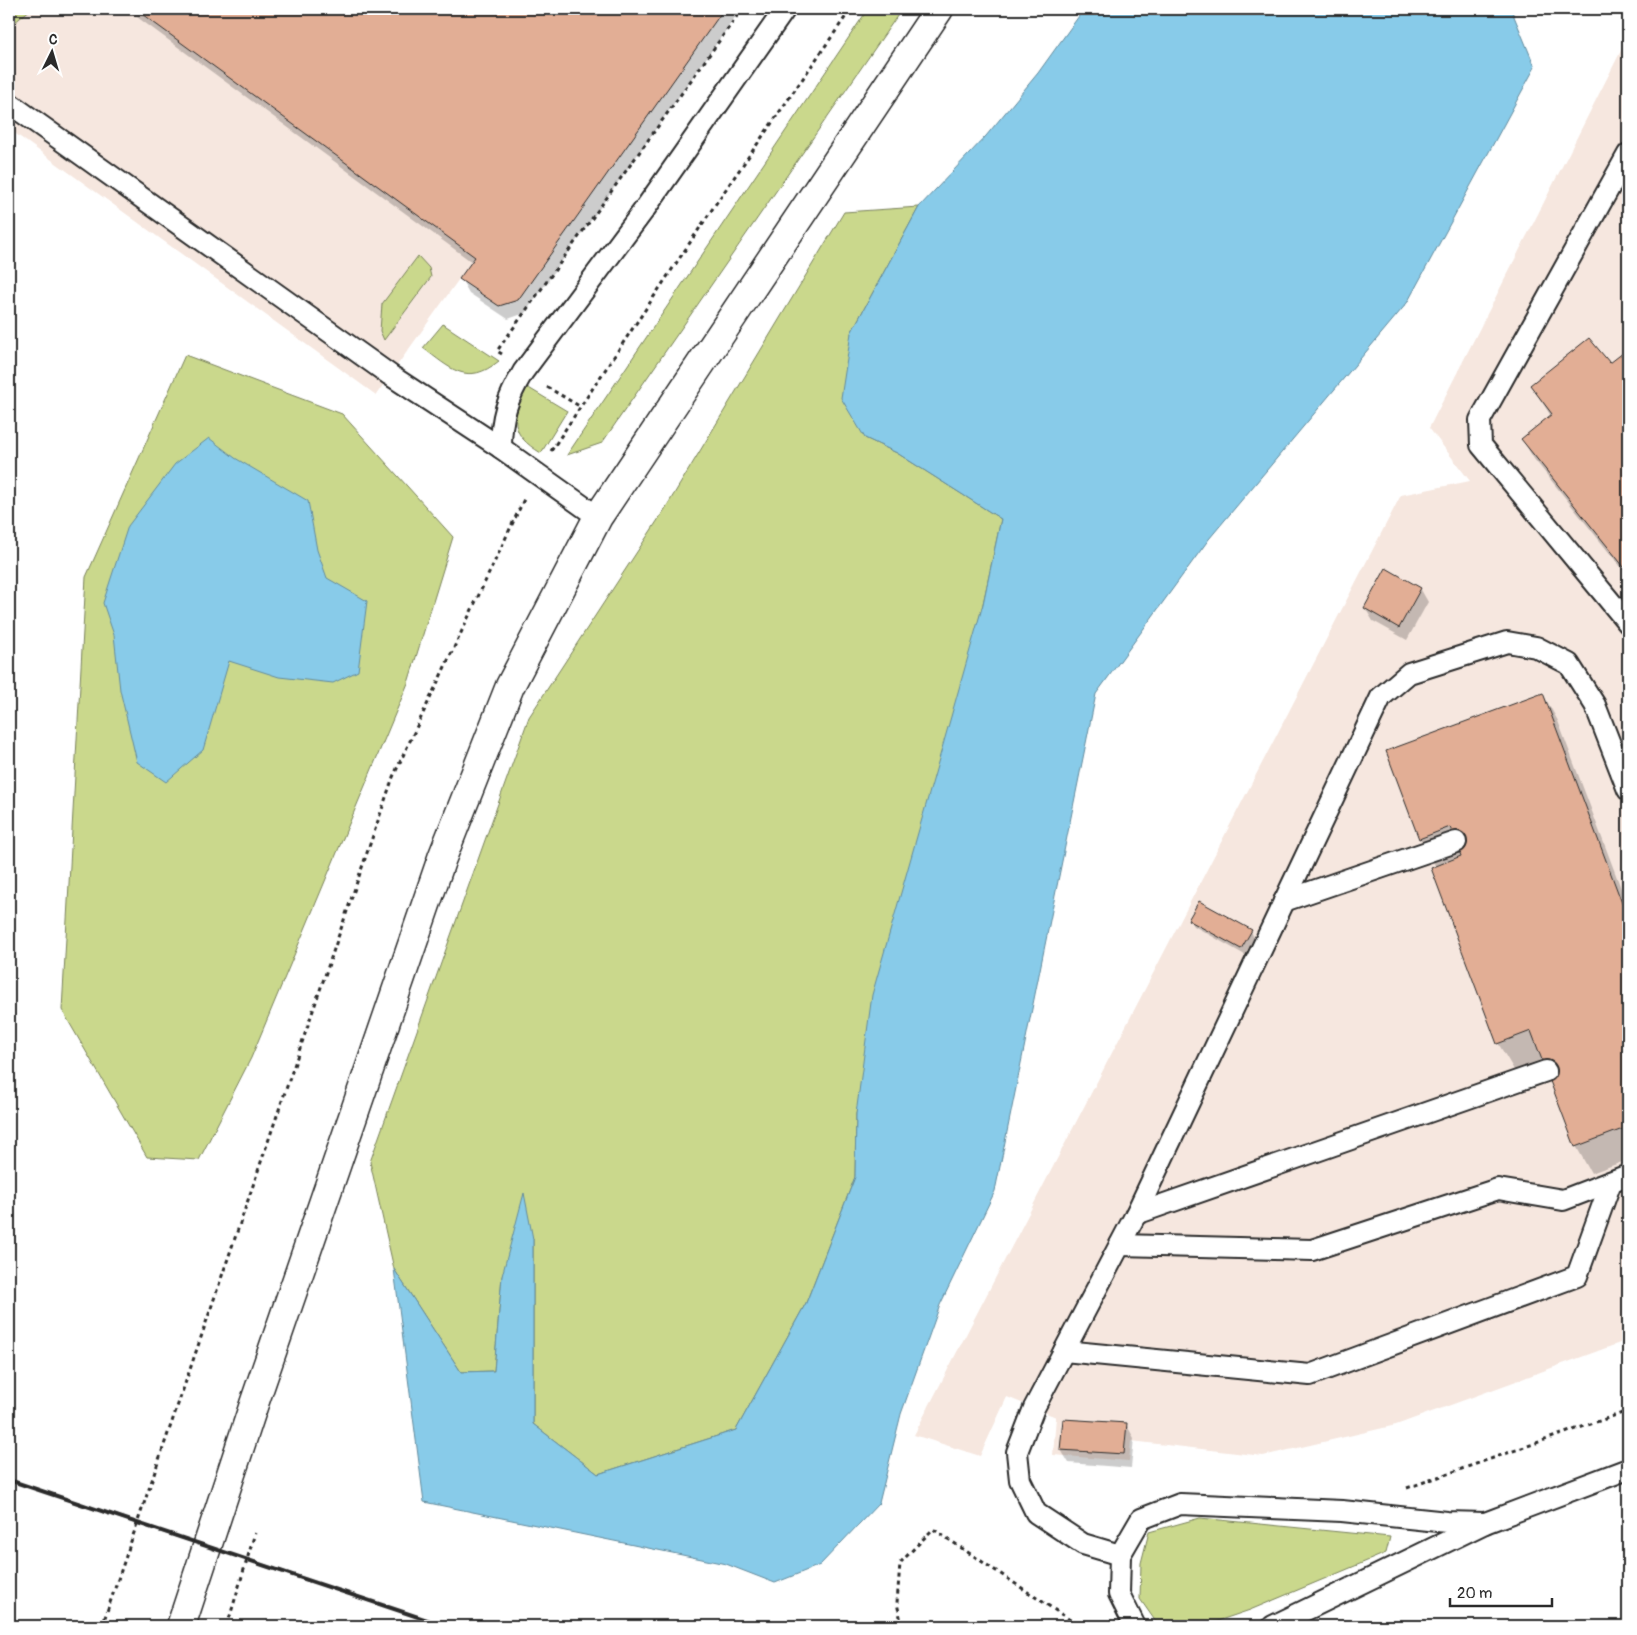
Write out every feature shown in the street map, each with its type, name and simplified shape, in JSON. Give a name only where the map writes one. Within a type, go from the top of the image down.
[{"type":"main road","points":[[181,1626],[258,1394],[442,858],[510,686],[598,517],[939,9]]},
{"type":"lane","points":[[502,448],[501,424],[503,417],[510,394],[524,372],[650,203],[785,9]]},
{"type":"lane","points":[[9,103],[390,375],[502,448],[598,517]]},
{"type":"lane","points":[[1628,154],[1480,420],[1481,445],[1628,622]]},
{"type":"lane","points":[[1120,1555],[1083,1544],[1036,1513],[1020,1480],[1017,1452],[1034,1408],[1136,1214],[1381,698],[1409,673],[1507,642],[1536,646],[1568,664],[1595,705],[1628,790]]},
{"type":"lane","points":[[1284,901],[1456,842]]},
{"type":"lane","points":[[1136,1214],[1546,1070]]},
{"type":"lane","points":[[1120,1244],[1312,1250],[1498,1189],[1563,1200],[1620,1179]]},
{"type":"lane","points":[[1064,1351],[1310,1375],[1577,1276],[1620,1179]]},
{"type":"lane","points":[[1273,1626],[1485,1523],[1628,1469]]},
{"type":"lane","points":[[1135,1626],[1119,1594],[1120,1555],[1141,1519],[1180,1504],[1342,1511],[1447,1522],[1485,1523]]},
{"type":"path","points":[[102,1626],[393,777],[536,473],[712,210],[851,9]]},
{"type":"path","points":[[1398,1492],[1628,1411]]},
{"type":"path","points":[[902,1626],[897,1603],[900,1563],[933,1529],[1079,1626]]},
{"type":"path","points":[[227,1626],[255,1533]]},
{"type":"shaded area","points":[[9,9],[724,9],[518,300],[499,306],[459,279],[376,395],[9,129]]},
{"type":"shaded area","points":[[1628,37],[1628,1340],[1396,1425],[1263,1456],[1131,1441],[1129,1461],[1053,1455],[1056,1417],[1007,1397],[980,1456],[914,1435],[1401,495],[1470,481],[1429,428]]},
{"type":"green space","points":[[9,9],[31,9],[9,27]]},
{"type":"green space","points":[[868,9],[902,9],[602,443],[567,455]]},
{"type":"green space","points":[[919,207],[851,333],[865,438],[897,453],[1001,519],[983,604],[856,1114],[855,1177],[806,1303],[736,1430],[598,1474],[533,1424],[533,1239],[502,1276],[494,1371],[461,1372],[394,1269],[370,1162],[529,717],[665,509],[844,212]]},
{"type":"green space","points":[[418,256],[429,268],[431,277],[384,340],[380,331],[382,304]]},
{"type":"green space","points":[[443,324],[499,361],[488,369],[477,373],[468,374],[450,368],[423,348]]},
{"type":"green space","points":[[185,355],[342,414],[453,537],[408,683],[251,1058],[199,1160],[147,1157],[62,1010],[86,577]]},
{"type":"green space","points":[[527,387],[567,411],[541,453],[523,439],[518,432],[516,424],[518,408]]},
{"type":"green space","points":[[1200,1518],[1390,1537],[1386,1553],[1250,1610],[1203,1626],[1175,1626],[1156,1622],[1140,1599],[1141,1563],[1149,1532]]},
{"type":"water","points":[[1084,9],[1511,9],[1535,67],[1407,303],[1209,539],[1096,694],[995,1191],[940,1305],[901,1414],[879,1503],[820,1565],[775,1583],[726,1564],[424,1502],[394,1269],[461,1372],[494,1371],[502,1276],[524,1193],[533,1239],[533,1424],[598,1474],[736,1430],[806,1303],[855,1177],[856,1114],[872,995],[983,604],[1001,519],[897,453],[865,438],[841,398],[851,333],[919,207],[986,136],[1038,73]]},
{"type":"water","points":[[209,438],[235,458],[308,501],[317,550],[327,578],[367,601],[358,671],[333,683],[279,677],[229,661],[203,750],[166,782],[137,762],[120,690],[114,635],[103,603],[128,526],[175,464]]},
{"type":"building","points":[[135,9],[724,9],[518,300],[499,306],[459,279],[475,257]]},
{"type":"building","points":[[1589,338],[1610,363],[1628,349],[1628,572],[1521,439],[1552,414],[1530,385]]},
{"type":"building","points":[[1386,568],[1421,588],[1399,628],[1364,608]]},
{"type":"building","points":[[1543,693],[1628,919],[1628,1127],[1575,1147],[1531,1031],[1497,1044],[1431,868],[1461,856],[1450,827],[1419,839],[1386,751]]},
{"type":"building","points":[[1199,901],[1252,930],[1241,949],[1188,920]]},
{"type":"building","points":[[1063,1419],[1127,1423],[1124,1454],[1060,1450]]},
{"type":"railway","points":[[9,1480],[445,1626]]}]
